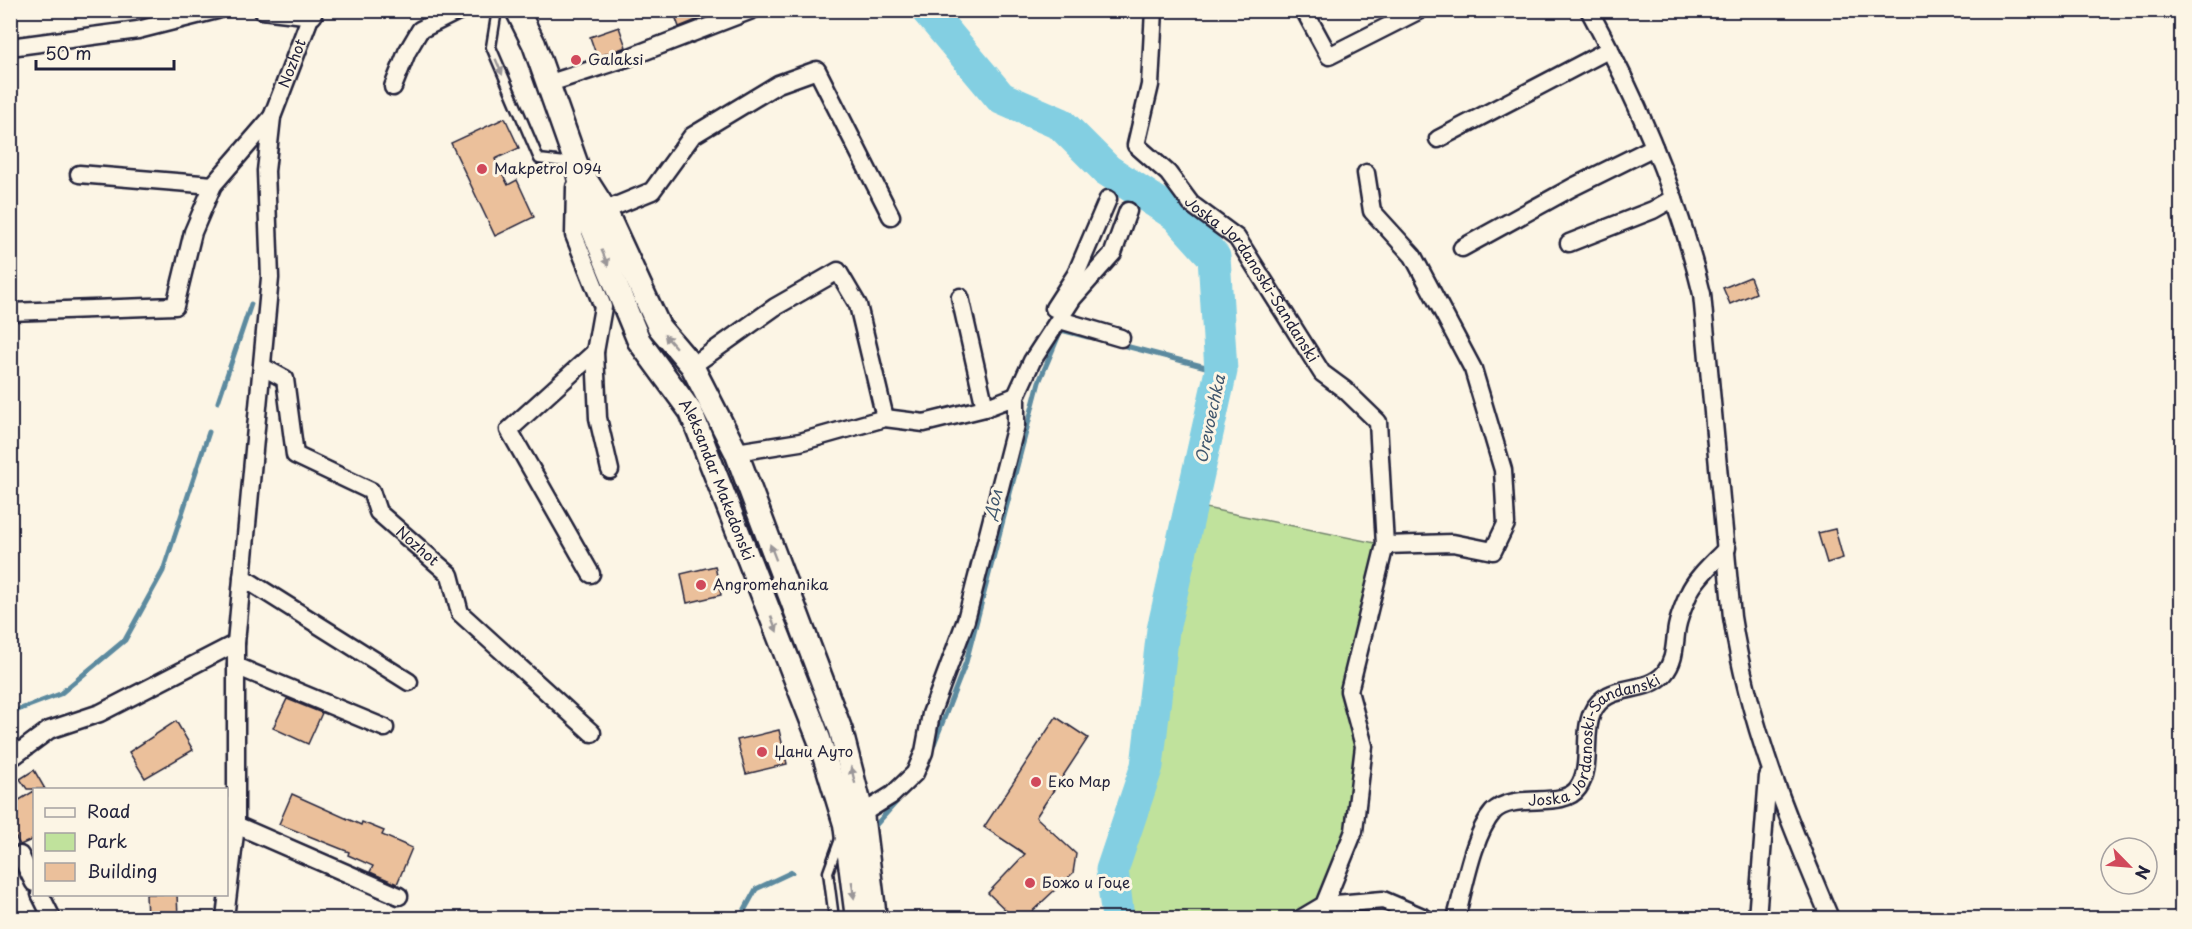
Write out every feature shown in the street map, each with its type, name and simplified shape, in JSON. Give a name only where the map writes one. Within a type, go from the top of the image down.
[{"type":"street","points":[[10,47],[138,30],[217,10]]},
{"type":"street","points":[[262,10],[313,13]]},
{"type":"street","points":[[393,87],[407,52],[420,30],[460,10]]},
{"type":"street","name":"Aleksandar Makedonski","points":[[517,10],[534,44],[639,341],[691,412],[718,475],[819,739],[853,819]]},
{"type":"street","points":[[547,84],[627,58],[752,10]]},
{"type":"street","name":"Joska Jordanoski-Sandanski","points":[[1154,10],[1150,86],[1136,145],[1168,173],[1191,204],[1237,238],[1322,374],[1345,390],[1378,422],[1385,545],[1349,691],[1364,746],[1354,831],[1324,905]]},
{"type":"street","points":[[1304,10],[1329,57],[1420,10]]},
{"type":"street","points":[[1589,10],[1610,49],[1654,147],[1674,198],[1702,294],[1732,616],[1740,668],[1768,769],[1830,918]]},
{"type":"street","name":"Nozhot","points":[[228,893],[236,825],[236,643],[270,278],[266,171],[272,117],[313,13]]},
{"type":"street","points":[[1438,139],[1610,49]]},
{"type":"street","points":[[596,214],[652,191],[692,136],[778,84],[817,70],[891,216]]},
{"type":"street","name":"Nozhot","points":[[10,312],[175,306],[193,232],[213,184],[272,117]]},
{"type":"street","points":[[1462,248],[1573,187],[1654,147]]},
{"type":"street","name":"Aleksandar Makedonski","points":[[576,163],[574,235],[603,307],[595,352],[598,418],[610,470]]},
{"type":"street","points":[[1366,172],[1372,211],[1413,256],[1473,369],[1503,470],[1506,524],[1493,551],[1453,543],[1385,545]]},
{"type":"street","points":[[79,174],[213,184]]},
{"type":"street","points":[[1569,243],[1653,210],[1674,198]]},
{"type":"street","points":[[853,819],[891,795],[915,773],[924,752],[934,704],[966,620],[1016,425],[1016,396],[1053,310],[1076,274],[1108,199]]},
{"type":"street","points":[[1032,360],[1073,298],[1113,253],[1128,212]]},
{"type":"street","name":"Aleksandar Makedonski","points":[[596,214],[659,327],[692,366],[736,452],[841,730],[868,918]]},
{"type":"street","points":[[692,366],[775,308],[838,271],[858,304],[885,418]]},
{"type":"street","points":[[960,297],[986,408]]},
{"type":"street","points":[[1059,320],[1121,338]]},
{"type":"street","points":[[591,574],[509,430],[595,352]]},
{"type":"street","name":"Nozhot","points":[[262,367],[285,379],[295,454],[371,491],[378,512],[450,575],[460,613],[592,733]]},
{"type":"street","name":"Aleksandar Makedonski","points":[[736,452],[800,442],[885,418],[924,423],[986,408],[1016,396]]},
{"type":"street","name":"Joska Jordanoski-Sandanski","points":[[1456,918],[1482,828],[1494,810],[1519,801],[1562,798],[1577,791],[1584,777],[1591,715],[1600,700],[1618,690],[1657,681],[1668,670],[1674,655],[1677,626],[1690,590],[1727,548]]},
{"type":"street","points":[[242,577],[409,682]]},
{"type":"street","points":[[10,759],[49,729],[100,713],[236,643]]},
{"type":"street","points":[[236,666],[385,728]]},
{"type":"street","points":[[1756,918],[1768,769]]},
{"type":"street","points":[[236,825],[399,896]]},
{"type":"street","points":[[20,855],[33,881]]},
{"type":"street","points":[[41,896],[52,918]]},
{"type":"street","name":"Nozhot","points":[[225,918],[228,896]]},
{"type":"street","points":[[1302,918],[1324,905],[1383,900],[1425,918]]},
{"type":"lane","points":[[497,10],[490,47],[539,159],[576,163]]},
{"type":"lane","points":[[834,918],[828,872],[853,819]]},
{"type":"green space","points":[[1191,505],[1385,545],[1349,691],[1364,746],[1354,831],[1324,905],[1302,918],[1118,918],[1112,870],[1147,766],[1163,630]]},
{"type":"building","points":[[673,10],[721,10],[679,27]]},
{"type":"building","points":[[619,27],[626,47],[597,57],[590,37]]},
{"type":"building","name":"Makpetrol 094","points":[[505,118],[519,148],[495,159],[508,185],[517,180],[534,217],[495,236],[451,143]]},
{"type":"building","points":[[1750,277],[1756,293],[1730,304],[1723,288]]},
{"type":"building","points":[[1835,529],[1843,558],[1827,563],[1818,533]]},
{"type":"building","name":"Angromehanika","points":[[715,566],[721,595],[687,603],[681,574]]},
{"type":"building","points":[[287,699],[322,713],[308,744],[273,728]]},
{"type":"building","points":[[1056,717],[1088,738],[1036,817],[1076,854],[1073,873],[1025,918],[1014,918],[988,893],[1025,854],[984,827]]},
{"type":"building","points":[[176,721],[193,750],[145,778],[129,752]]},
{"type":"building","name":"Џани Ауто","points":[[779,730],[787,764],[746,774],[737,740]]},
{"type":"building","points":[[34,770],[44,788],[27,789],[20,779]]},
{"type":"building","points":[[33,792],[33,839],[20,845],[10,828],[11,805]]},
{"type":"building","points":[[292,794],[361,825],[362,822],[384,831],[382,835],[412,848],[397,884],[370,872],[373,866],[348,855],[349,852],[279,824]]},
{"type":"building","points":[[146,896],[177,896],[178,918],[147,918]]},
{"type":"waterway","name":"Orevoechka","points":[[927,10],[1001,98],[1061,124],[1107,170],[1176,215],[1214,257],[1221,371],[1163,630],[1147,766],[1112,870],[1118,918]]},
{"type":"waterway","points":[[218,402],[251,304]]},
{"type":"waterway","name":"Дол","points":[[932,749],[966,662],[1039,382],[1061,330],[1088,337]]},
{"type":"waterway","name":"Дол","points":[[1118,344],[1221,371]]},
{"type":"waterway","points":[[10,713],[60,694],[125,640],[163,571],[209,432]]},
{"type":"waterway","name":"Дол","points":[[874,827],[899,799]]},
{"type":"waterway","name":"Дол","points":[[740,918],[756,889],[792,872]]},
{"type":"place","name":"Galaksi","points":[[576,60]]},
{"type":"place","name":"Makpetrol 094","points":[[482,169]]},
{"type":"place","name":"Angromehanika","points":[[701,585]]},
{"type":"place","name":"Џани Ауто","points":[[762,752]]},
{"type":"place","name":"Еко Мар","points":[[1036,782]]},
{"type":"place","name":"Божо и Гоце","points":[[1030,883]]}]
